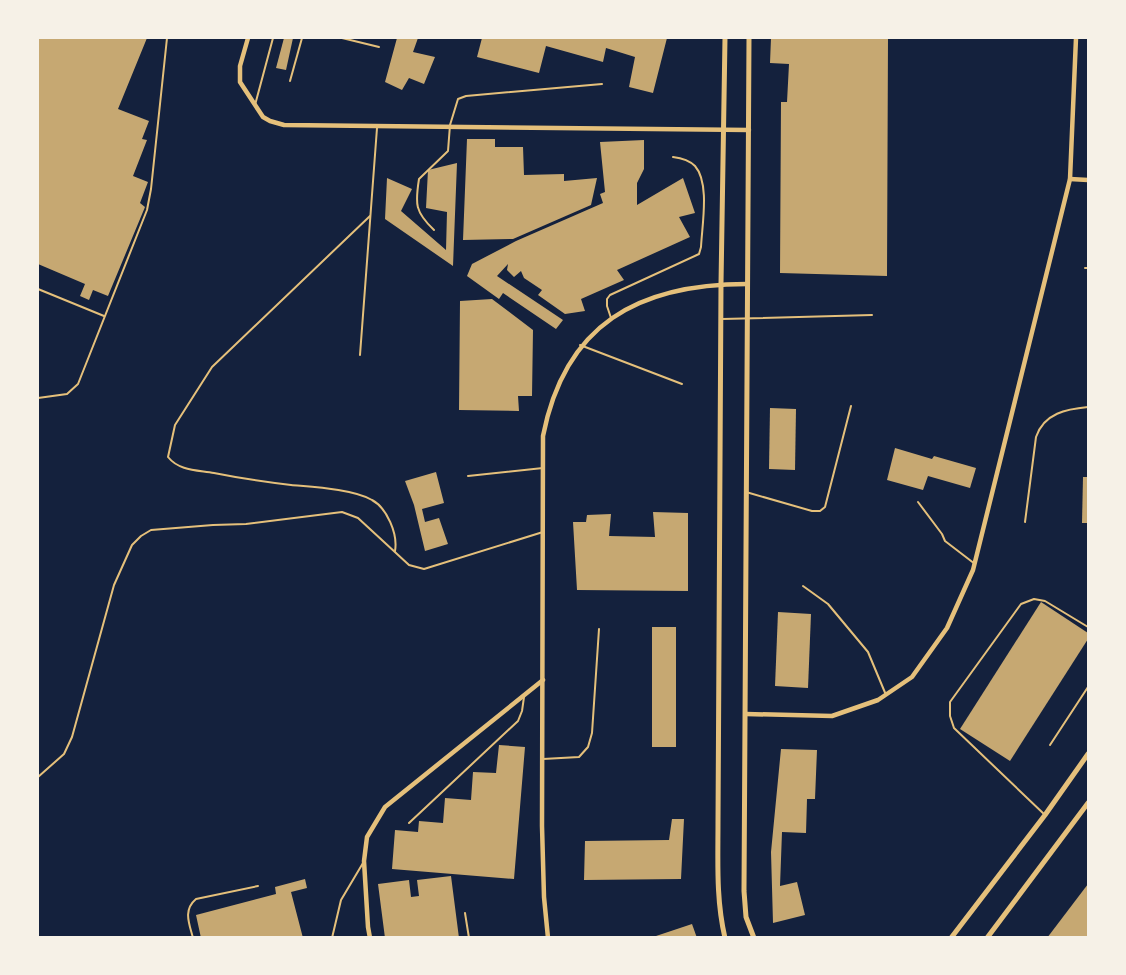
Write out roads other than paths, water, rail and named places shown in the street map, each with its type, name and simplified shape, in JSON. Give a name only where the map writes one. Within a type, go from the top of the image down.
[{"type":"street","points":[[248,38],[240,66],[240,82],[263,117],[284,125],[749,129]]},
{"type":"street","points":[[725,38],[721,284],[718,835],[718,892],[725,938]]},
{"type":"street","points":[[749,38],[746,318],[747,714],[744,891],[746,916],[754,938]]},
{"type":"street","points":[[747,714],[832,716],[878,700],[912,677],[947,628],[975,564],[1070,179],[1076,38]]},
{"type":"street","points":[[1070,179],[1089,180]]},
{"type":"street","points":[[549,938],[544,897],[543,436],[553,396],[580,345],[617,313],[646,300],[683,289],[721,284],[747,284]]},
{"type":"street","points":[[370,938],[364,861],[367,837],[385,807],[543,680]]},
{"type":"street","points":[[951,938],[1046,815],[1089,754]]},
{"type":"street","points":[[987,938],[1089,803]]},
{"type":"lane","points":[[38,398],[67,394],[78,384],[147,210],[152,189],[167,38]]},
{"type":"lane","points":[[255,105],[273,38]]},
{"type":"lane","points":[[290,81],[302,38]]},
{"type":"lane","points":[[342,38],[379,47]]},
{"type":"lane","points":[[434,230],[420,216],[418,209],[419,179],[448,151],[450,125],[458,99],[466,96],[602,84]]},
{"type":"lane","points":[[360,354],[377,125]]},
{"type":"lane","points":[[611,318],[607,306],[607,299],[610,295],[699,254],[704,188],[694,166],[684,159],[673,157]]},
{"type":"lane","points":[[370,216],[212,367],[175,425],[168,457],[173,464],[179,467],[355,494],[371,499],[392,524],[397,540],[395,551]]},
{"type":"lane","points":[[38,289],[104,316]]},
{"type":"lane","points":[[722,319],[872,315]]},
{"type":"lane","points":[[580,345],[682,384]]},
{"type":"lane","points":[[746,492],[812,511],[820,511],[825,507],[851,406]]},
{"type":"lane","points":[[1025,522],[1039,427],[1056,413],[1089,407]]},
{"type":"lane","points":[[468,476],[543,468]]},
{"type":"lane","points":[[918,502],[945,541],[975,564]]},
{"type":"lane","points":[[38,777],[64,753],[72,737],[114,585],[132,545],[151,530],[246,524],[342,512],[358,518],[409,565],[424,569],[543,532]]},
{"type":"lane","points":[[802,586],[828,604],[868,652],[886,695]]},
{"type":"lane","points":[[1046,815],[954,728],[950,716],[951,702],[1021,604],[1034,599],[1045,601],[1089,627]]},
{"type":"lane","points":[[543,759],[579,757],[588,747],[592,733],[599,629]]},
{"type":"lane","points":[[1050,745],[1089,687]]},
{"type":"lane","points":[[409,823],[518,721],[524,695]]},
{"type":"lane","points":[[332,938],[340,900],[364,861]]},
{"type":"lane","points":[[193,938],[187,913],[190,904],[196,899],[258,886]]},
{"type":"lane","points":[[465,913],[469,938]]}]
